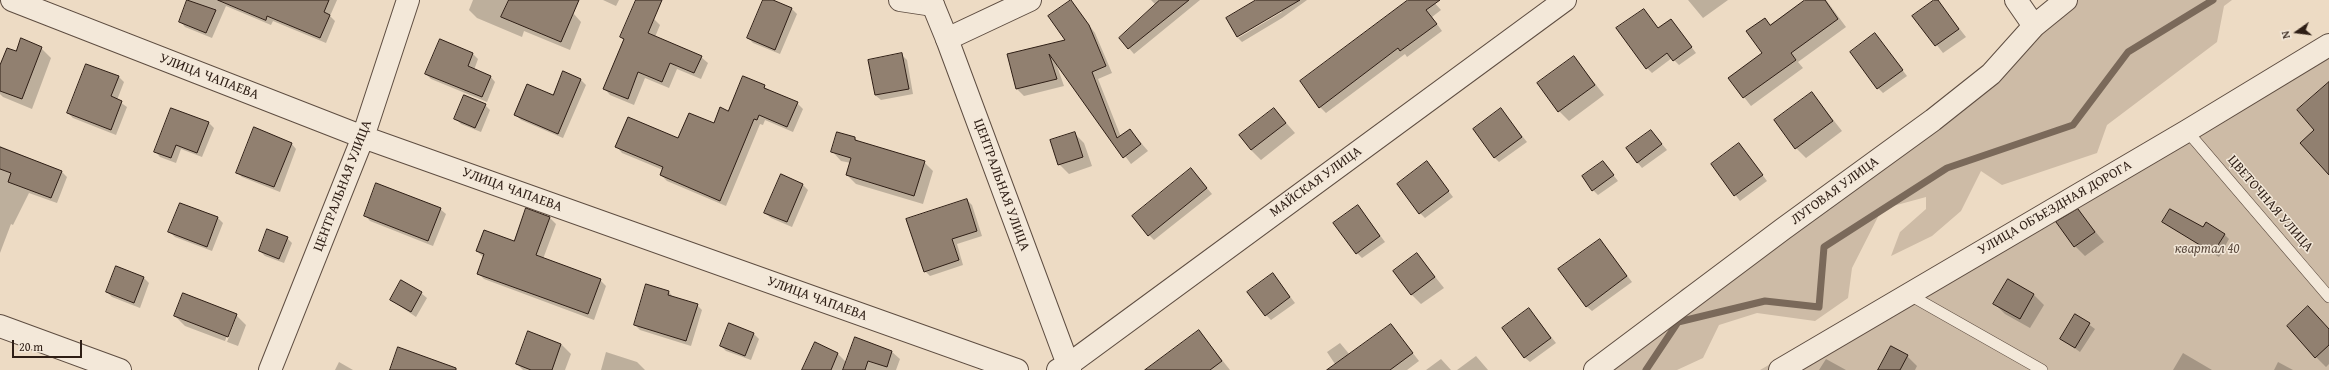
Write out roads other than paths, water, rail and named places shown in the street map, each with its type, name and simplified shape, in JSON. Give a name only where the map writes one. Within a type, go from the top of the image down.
[{"type":"street","name":"УЛИЦА ЧАПАЕВА","points":[[12,0],[363,137],[1017,370]]},
{"type":"street","name":"ЦЕНТРАЛЬНАЯ УЛИЦА","points":[[270,370],[363,137],[408,0]]},
{"type":"street","points":[[900,0],[932,2]]},
{"type":"street","points":[[947,39],[1030,0]]},
{"type":"street","name":"МАЙСКАЯ УЛИЦА","points":[[1065,368],[1565,0]]},
{"type":"street","points":[[2016,0],[2034,26]]},
{"type":"street","name":"ЛУГОВАЯ УЛИЦА","points":[[1595,370],[1783,229],[1933,120],[1992,74],[2034,26],[2066,0]]},
{"type":"street","name":"ЦЕНТРАЛЬНАЯ УЛИЦА","points":[[932,2],[947,39],[1065,368]]},
{"type":"street","name":"УЛИЦА ОБЪЕЗДНАЯ ДОРОГА","points":[[1780,370],[2188,131],[2329,45]]},
{"type":"street","points":[[0,326],[120,370]]},
{"type":"lane","name":"ЦВЕТОЧНАЯ УЛИЦА","points":[[2188,131],[2329,297]]},
{"type":"lane","points":[[1908,294],[2042,370]]},
{"type":"waterway","points":[[1646,370],[1678,322],[1765,301],[1819,307],[1824,247],[1947,168],[2073,125],[2128,52],[2213,0]]},
{"type":"park label","name":"квартал 40","points":[[2207,249]]}]
